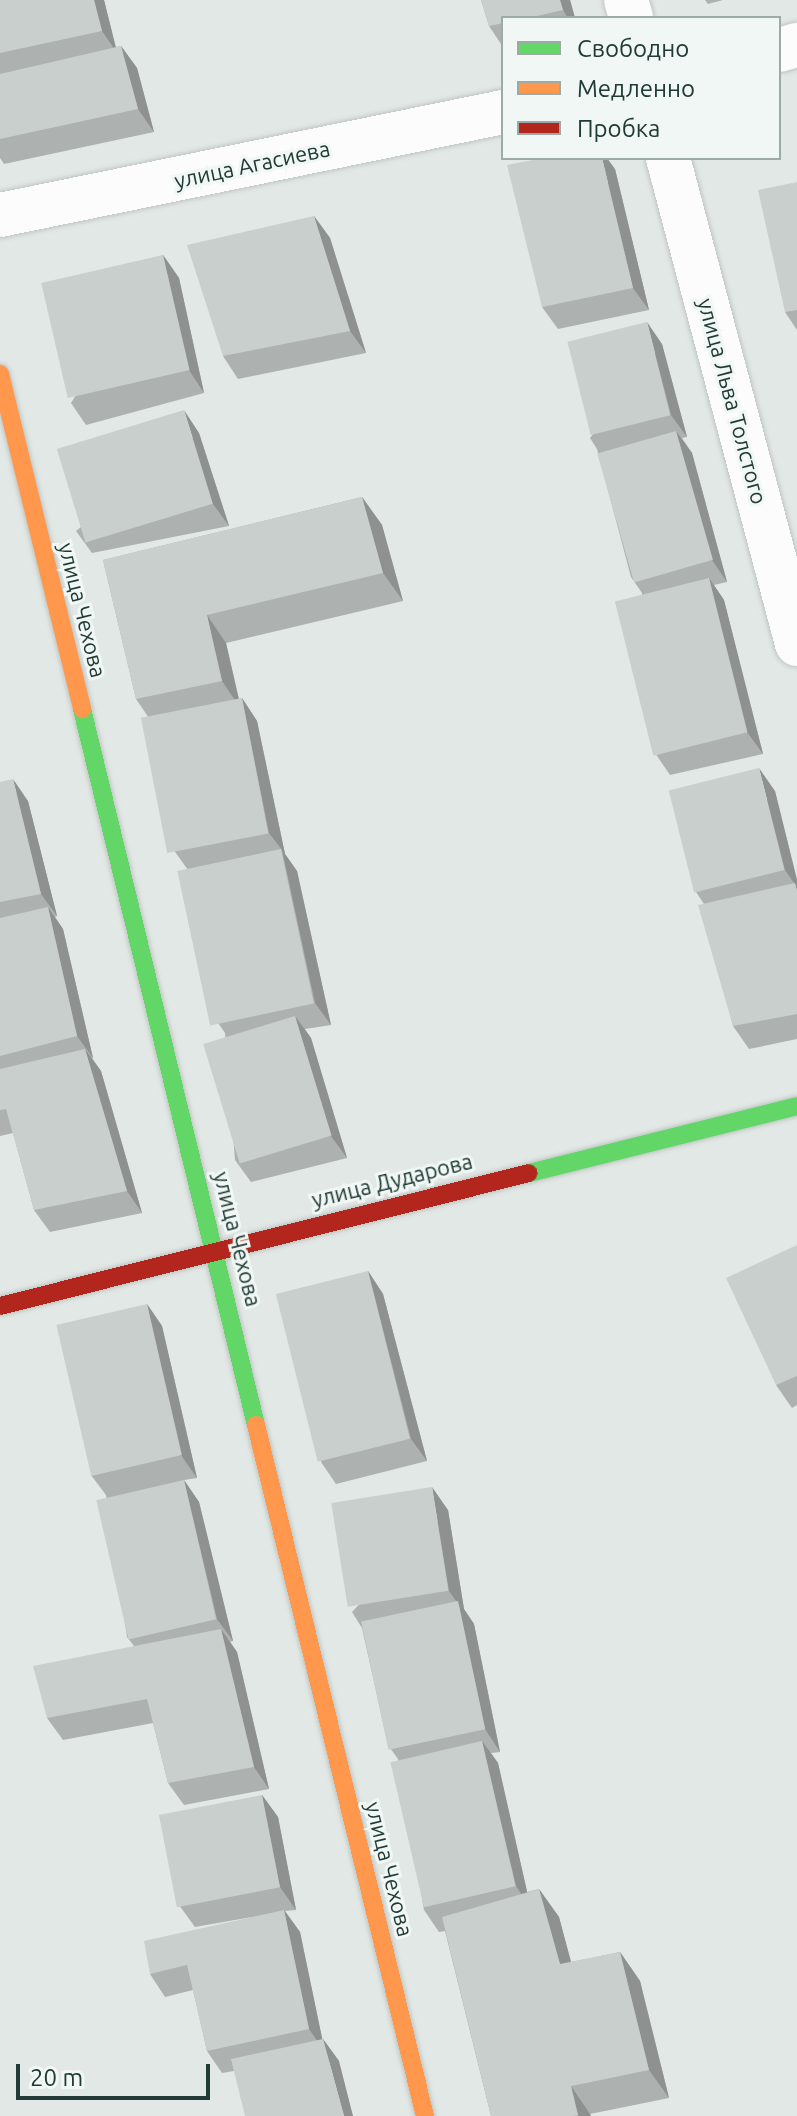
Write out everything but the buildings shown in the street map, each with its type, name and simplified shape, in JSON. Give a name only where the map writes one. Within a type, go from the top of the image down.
[{"type":"street","name":"улица Агасиева","points":[[0,215],[501,112]]},
{"type":"street","name":"улица Льва Толстого","points":[[669,160],[797,644]]},
{"type":"street","name":"улица Чехова","points":[[0,374],[425,2116]]},
{"type":"street","name":"улица Дударова","points":[[0,1306],[215,1247],[797,1106]]},
{"type":"traffic: fast","points":[[82,709],[256,1425]]},
{"type":"traffic: fast","points":[[529,1173],[797,1106]]},
{"type":"traffic: slow","points":[[0,374],[82,709]]},
{"type":"traffic: slow","points":[[256,1425],[425,2116]]},
{"type":"traffic: jam","points":[[0,1306],[529,1173]]}]
